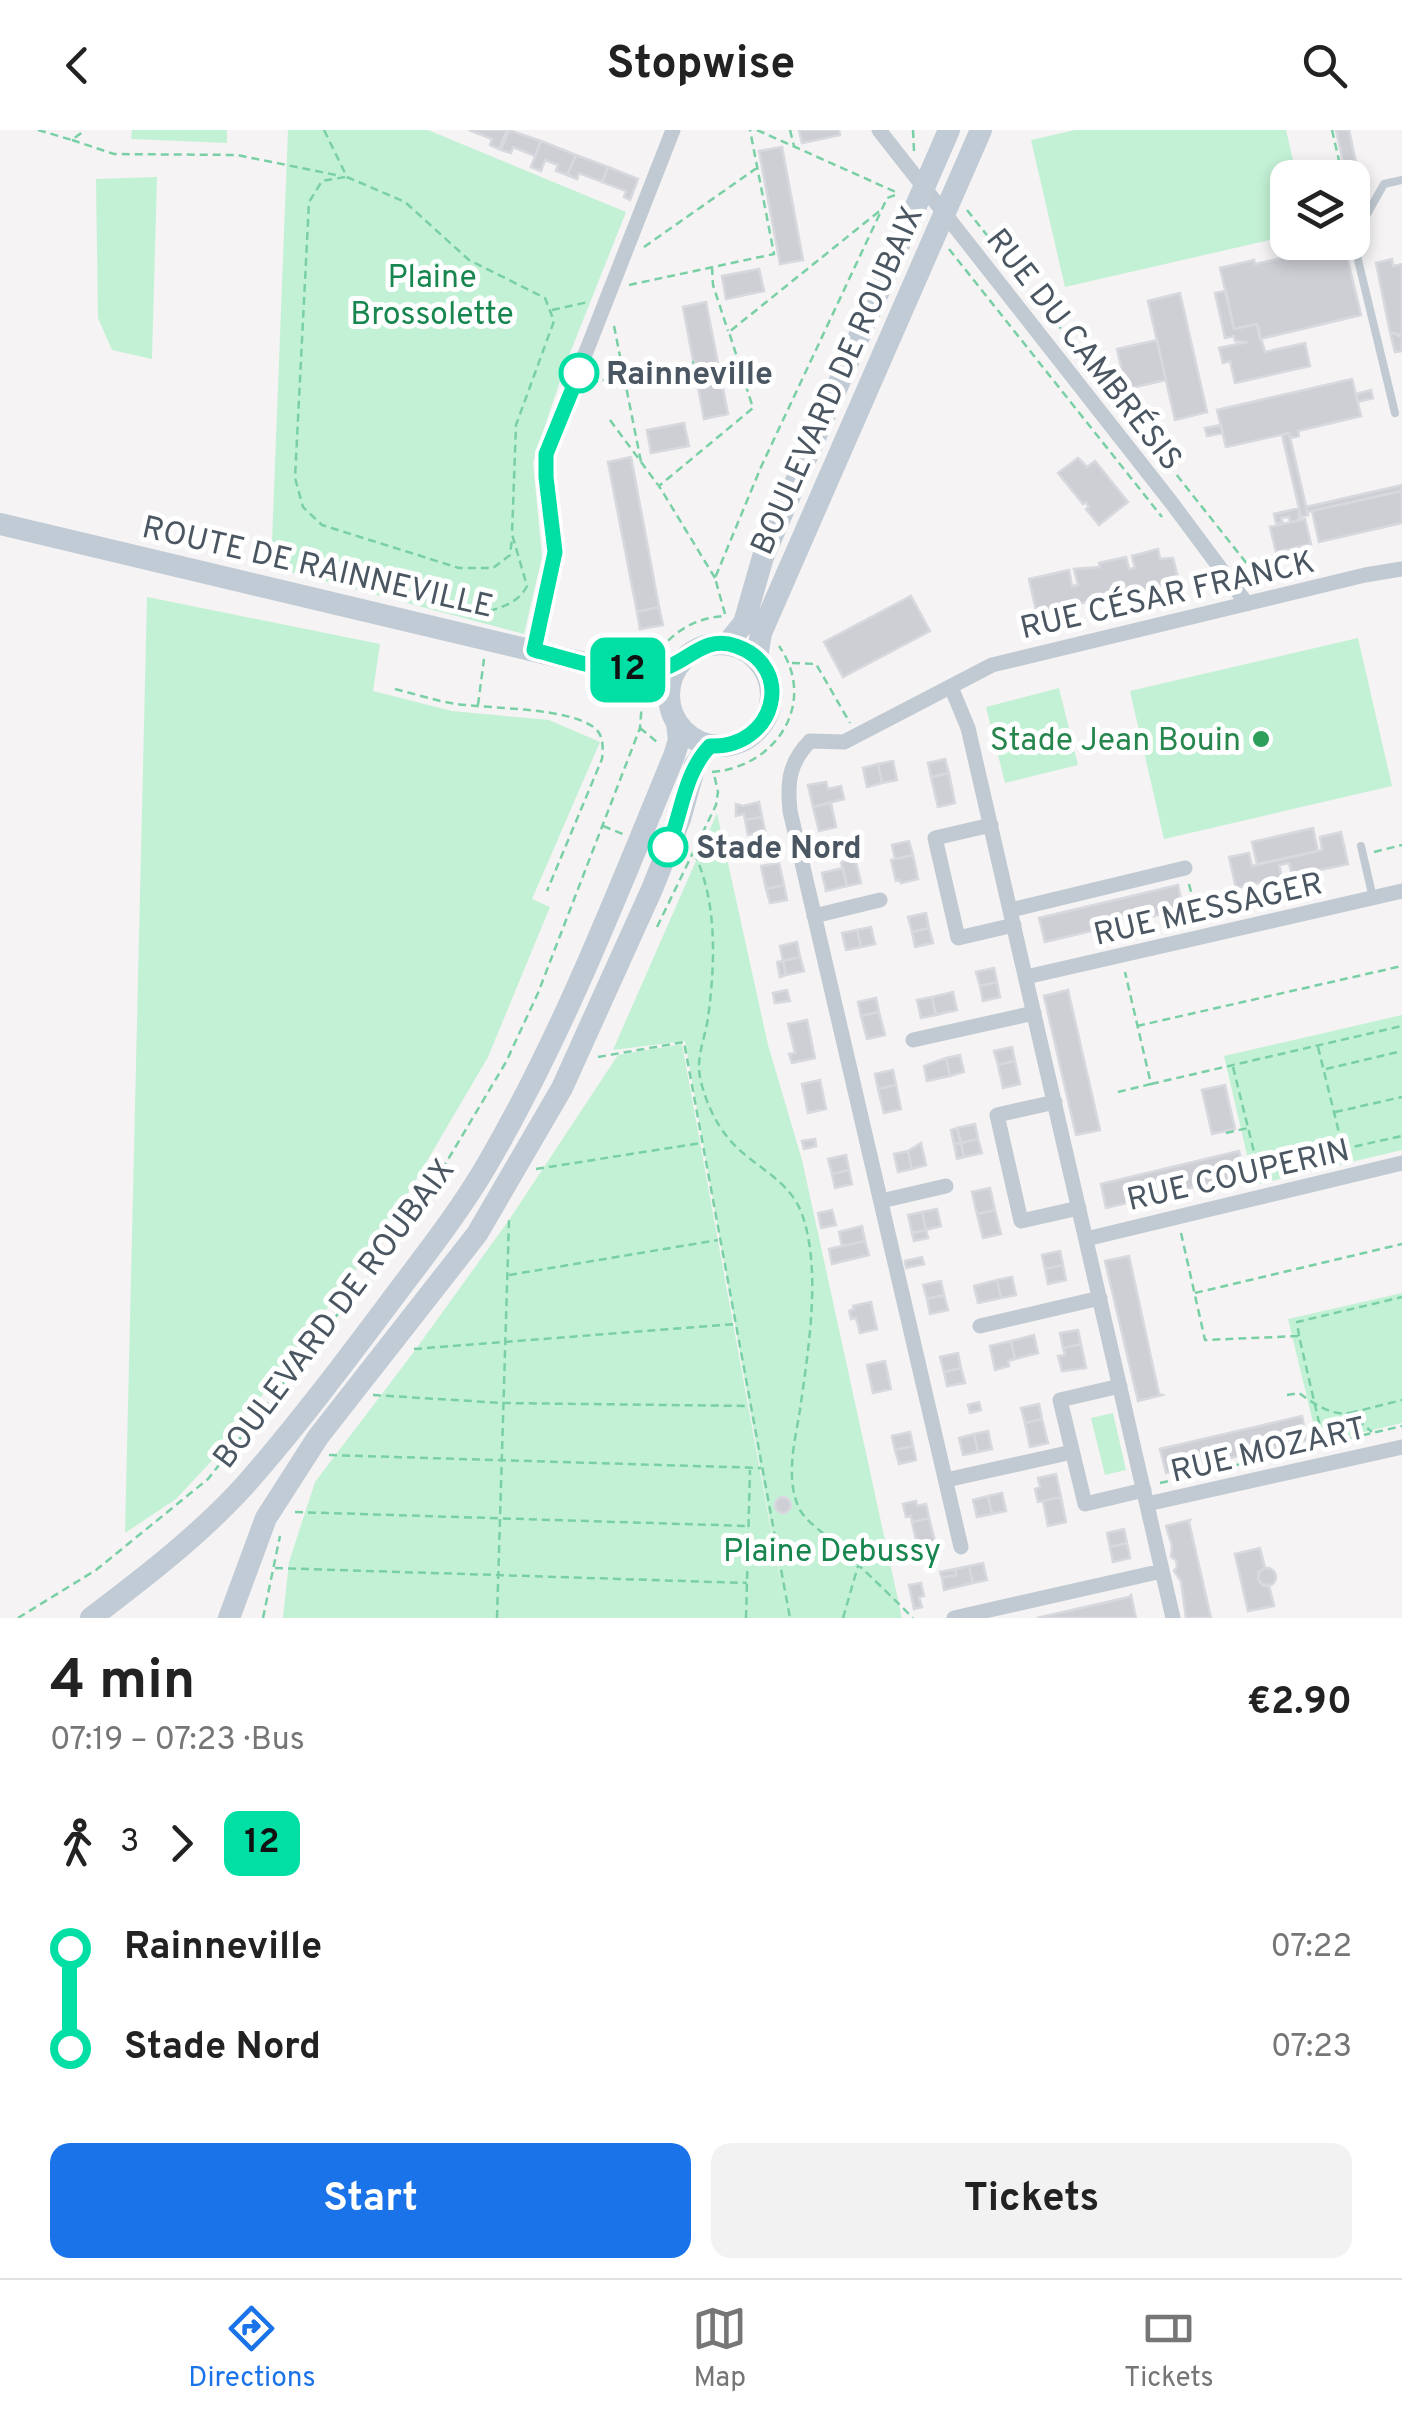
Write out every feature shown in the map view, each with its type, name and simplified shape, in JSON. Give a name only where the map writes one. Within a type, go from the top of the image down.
[{"type":"main road","name":"BOULEVARD DE ROUBAIX","points":[[728,644],[744,623],[763,557],[950,130]]},
{"type":"main road","name":"BOULEVARD DE ROUBAIX","points":[[763,649],[761,633],[982,130]]},
{"type":"main road","name":"ROUTE DE RAINNEVILLE","points":[[0,524],[614,670],[662,669],[680,662]]},
{"type":"main road","points":[[614,670],[644,685],[674,717],[698,741],[706,756],[739,743],[762,725],[772,698],[763,649],[728,644],[696,649],[680,662],[670,686],[674,717]]},
{"type":"main road","name":"BOULEVARD DE ROUBAIX","points":[[91,1618],[191,1537],[244,1486],[354,1350],[442,1233],[487,1165],[548,1051],[605,922],[674,756],[679,740],[674,717]]},
{"type":"main road","name":"BOULEVARD DE ROUBAIX","points":[[229,1618],[266,1518],[318,1437],[476,1234],[562,1088],[652,889],[680,820],[694,765],[706,756]]},
{"type":"street","points":[[534,650],[555,552],[546,454],[671,130]]},
{"type":"street","name":"RUE DU CAMBRÉSIS","points":[[879,130],[1247,604]]},
{"type":"street","name":"RUE CÉSAR FRANCK","points":[[814,916],[790,812],[788,776],[797,755],[810,741],[844,742],[992,664],[1402,569]]},
{"type":"street","points":[[951,688],[968,728],[1148,1493],[1173,1618]]},
{"type":"street","points":[[991,825],[936,838],[958,938],[1012,918],[1185,868]]},
{"type":"street","name":"RUE MESSAGER","points":[[1026,978],[1402,891]]},
{"type":"street","points":[[880,900],[814,916],[961,1548]]},
{"type":"street","points":[[913,1040],[1034,1013]]},
{"type":"street","points":[[1054,1102],[997,1115],[1021,1221],[1079,1208]]},
{"type":"street","name":"RUE COUPERIN","points":[[1086,1239],[1402,1163]]},
{"type":"street","points":[[881,1201],[946,1186]]},
{"type":"street","points":[[980,1326],[1100,1298]]},
{"type":"street","points":[[946,1480],[1072,1452],[1060,1400],[1120,1386]]},
{"type":"street","name":"RUE MOZART","points":[[1072,1452],[1085,1504],[1402,1447]]},
{"type":"street","points":[[954,1618],[1162,1571]]},
{"type":"lane","points":[[1370,208],[1384,184],[1402,180]]},
{"type":"lane","points":[[1357,260],[1395,413]]},
{"type":"lane","points":[[1362,850],[1373,898]]},
{"type":"path","points":[[38,130],[114,154],[237,155],[347,177],[405,202],[469,260],[545,298],[554,321],[516,425],[510,555],[492,568],[459,568],[322,524],[304,507],[295,478],[309,202],[322,181],[347,177]]},
{"type":"path","points":[[72,140],[85,130]]},
{"type":"path","points":[[324,130],[347,177]]},
{"type":"path","points":[[612,288],[774,254],[750,130]]},
{"type":"path","points":[[714,578],[761,467],[882,209],[888,198],[900,193],[757,130]]},
{"type":"path","points":[[790,130],[794,147]]},
{"type":"path","points":[[914,130],[914,152]]},
{"type":"path","points":[[1332,130],[1339,160]]},
{"type":"path","points":[[622,262],[759,166]]},
{"type":"path","points":[[729,332],[882,209]]},
{"type":"path","points":[[944,215],[1172,530]]},
{"type":"path","points":[[944,215],[978,221],[1273,597]]},
{"type":"path","points":[[659,486],[752,408],[713,285],[712,267]]},
{"type":"path","points":[[550,310],[588,302],[612,318],[641,462]]},
{"type":"path","points":[[574,386],[694,362]]},
{"type":"path","points":[[610,420],[659,486],[714,578],[726,616]]},
{"type":"path","points":[[478,707],[476,636],[470,616],[511,604],[527,586],[512,534]]},
{"type":"path","points":[[654,655],[675,632],[691,622],[735,618]]},
{"type":"path","points":[[763,649],[791,662],[816,664],[857,735]]},
{"type":"path","points":[[714,772],[751,762],[774,743],[788,723],[796,696],[791,662]]},
{"type":"path","points":[[395,689],[478,707],[515,708],[570,717],[596,729],[603,742],[602,759],[548,891]]},
{"type":"path","points":[[18,1618],[96,1570],[208,1478],[412,1220],[506,1062],[538,993],[640,728],[642,696]]},
{"type":"path","points":[[640,728],[667,750]]},
{"type":"path","points":[[706,756],[718,792],[694,852],[708,902],[714,977],[698,1060],[700,1080],[713,1114],[730,1140],[786,1187],[800,1210],[810,1258],[808,1345],[792,1483],[799,1510],[913,1618]]},
{"type":"path","points":[[603,826],[629,837]]},
{"type":"path","points":[[1362,850],[1402,845]]},
{"type":"path","points":[[1185,868],[1202,937]]},
{"type":"path","points":[[1121,956],[1150,1084]]},
{"type":"path","points":[[1138,1026],[1402,966]]},
{"type":"path","points":[[1118,1092],[1402,1026]]},
{"type":"path","points":[[596,1057],[684,1042],[790,1618]]},
{"type":"path","points":[[1318,1046],[1342,1149],[1402,1136]]},
{"type":"path","points":[[1324,1070],[1402,1051]]},
{"type":"path","points":[[1233,1065],[1265,1196]]},
{"type":"path","points":[[1334,1112],[1402,1096]]},
{"type":"path","points":[[1226,1133],[1248,1128]]},
{"type":"path","points":[[530,1170],[702,1143]]},
{"type":"path","points":[[1178,1216],[1205,1340],[1299,1336]]},
{"type":"path","points":[[497,1618],[509,1220]]},
{"type":"path","points":[[507,1276],[720,1240]]},
{"type":"path","points":[[1195,1293],[1402,1244]]},
{"type":"path","points":[[1324,1444],[1297,1322],[1402,1297]]},
{"type":"path","points":[[407,1349],[736,1324]]},
{"type":"path","points":[[1287,1395],[1299,1393],[1341,1414],[1402,1400]]},
{"type":"path","points":[[371,1395],[504,1403],[751,1406]]},
{"type":"path","points":[[1349,1413],[1372,1432]]},
{"type":"path","points":[[1148,1493],[1402,1426]]},
{"type":"path","points":[[324,1455],[762,1468]]},
{"type":"path","points":[[746,1618],[750,1468]]},
{"type":"path","points":[[285,1512],[748,1526]]},
{"type":"path","points":[[264,1618],[281,1532]]},
{"type":"path","points":[[843,1618],[858,1565]]},
{"type":"path","points":[[276,1568],[747,1583]]},
{"type":"green space","points":[[132,130],[227,130],[227,143],[131,139]]},
{"type":"green space","name":"Plaine Brossolette","points":[[288,130],[428,130],[626,212],[566,363],[533,462],[542,557],[524,634],[271,567]]},
{"type":"green space","points":[[1075,130],[1286,130],[1293,160],[1270,160],[1270,240],[1065,287],[1031,140]]},
{"type":"green space","points":[[157,177],[152,359],[112,350],[98,318],[96,179]]},
{"type":"green space","points":[[147,597],[380,644],[373,691],[452,711],[549,720],[600,742],[532,899],[550,907],[488,1057],[390,1224],[219,1453],[176,1499],[125,1533]]},
{"type":"green space","name":"Stade Jean Bouin","points":[[1358,638],[1392,786],[1164,839],[1130,691]]},
{"type":"green space","points":[[1059,688],[1078,765],[1005,783],[986,707]]},
{"type":"green space","name":"Plaine Debussy","points":[[717,813],[768,1045],[802,1160],[902,1618],[283,1618],[289,1562],[315,1482],[509,1220],[618,1055],[682,1044],[786,1613],[685,1041],[613,1050]]},
{"type":"green space","points":[[1402,1015],[1402,1150],[1254,1185],[1224,1056]]},
{"type":"green space","points":[[1402,1293],[1402,1423],[1318,1443],[1288,1319]]},
{"type":"green space","points":[[1113,1413],[1126,1470],[1105,1475],[1091,1418]]},
{"type":"building","points":[[469,130],[507,130],[499,149],[490,145],[492,139]]},
{"type":"building","points":[[509,130],[541,141],[535,156],[513,147],[511,153],[501,150]]},
{"type":"building","points":[[799,130],[839,130],[840,135],[802,143]]},
{"type":"building","points":[[1336,130],[1349,130],[1355,160],[1343,160]]},
{"type":"building","points":[[541,141],[576,155],[567,175],[556,171],[558,165],[545,160],[541,171],[531,167]]},
{"type":"building","points":[[782,147],[803,260],[780,264],[759,151]]},
{"type":"building","points":[[576,155],[608,167],[602,182],[579,173],[577,179],[567,175]]},
{"type":"building","points":[[608,167],[638,179],[630,200],[624,197],[626,191],[602,182]]},
{"type":"building","points":[[1392,259],[1393,266],[1402,264],[1399,336],[1390,332],[1376,263]]},
{"type":"building","points":[[1254,260],[1255,264],[1273,260],[1348,260],[1361,315],[1260,339],[1257,324],[1234,329],[1220,268]]},
{"type":"building","points":[[759,269],[764,291],[726,299],[722,276]]},
{"type":"building","points":[[1226,291],[1234,329],[1257,324],[1265,352],[1305,343],[1310,366],[1235,383],[1230,361],[1223,363],[1219,348],[1248,342],[1235,341],[1234,336],[1225,338],[1215,293]]},
{"type":"building","points":[[1180,293],[1207,412],[1175,420],[1148,301]]},
{"type":"building","points":[[706,302],[728,414],[704,419],[683,307]]},
{"type":"building","points":[[1390,332],[1402,335],[1402,351],[1395,352]]},
{"type":"building","points":[[1157,340],[1166,380],[1126,389],[1117,349]]},
{"type":"building","points":[[1352,379],[1361,416],[1298,431],[1299,436],[1291,438],[1289,433],[1226,447],[1217,410]]},
{"type":"building","points":[[1371,390],[1373,398],[1358,402],[1356,394]]},
{"type":"building","points":[[684,423],[689,446],[651,453],[647,430]]},
{"type":"building","points":[[1221,425],[1223,433],[1207,436],[1205,428]]},
{"type":"building","points":[[1289,433],[1308,515],[1301,517],[1282,435]]},
{"type":"building","points":[[631,457],[659,607],[637,612],[608,462]]},
{"type":"building","points":[[1078,458],[1087,467],[1095,461],[1128,502],[1099,525],[1086,509],[1086,502],[1083,504],[1058,473]]},
{"type":"building","points":[[1402,485],[1402,491],[1307,512],[1306,507]]},
{"type":"building","points":[[1402,491],[1402,523],[1319,542],[1312,511]]},
{"type":"building","points":[[1299,508],[1299,520],[1281,518],[1283,524],[1276,523],[1274,514]]},
{"type":"building","points":[[1305,519],[1311,544],[1276,552],[1270,527]]},
{"type":"building","points":[[1158,549],[1160,559],[1173,558],[1179,582],[1128,594],[1127,591],[1037,615],[1029,579],[1069,570],[1072,586],[1078,585],[1074,569],[1100,567],[1099,563],[1126,557],[1129,569],[1135,568],[1132,556]]},
{"type":"building","points":[[911,596],[930,631],[843,677],[824,642]]},
{"type":"building","points":[[659,607],[663,625],[640,629],[637,612]]},
{"type":"building","points":[[945,759],[949,773],[931,777],[928,763]]},
{"type":"building","points":[[893,761],[897,780],[882,783],[878,764]]},
{"type":"building","points":[[878,764],[882,783],[867,787],[863,768]]},
{"type":"building","points":[[949,773],[955,803],[938,807],[931,777]]},
{"type":"building","points":[[826,782],[828,789],[841,786],[844,799],[813,807],[808,785]]},
{"type":"building","points":[[759,802],[762,817],[745,820],[744,814],[736,816],[736,804]]},
{"type":"building","points":[[831,803],[836,827],[819,831],[813,807]]},
{"type":"building","points":[[762,817],[765,831],[748,835],[745,820]]},
{"type":"building","points":[[1313,828],[1318,851],[1257,864],[1252,842]]},
{"type":"building","points":[[1341,832],[1348,864],[1292,876],[1289,863],[1279,865],[1282,878],[1236,888],[1229,857],[1249,853],[1252,866],[1322,850],[1320,837]]},
{"type":"building","points":[[909,841],[913,855],[895,859],[892,845]]},
{"type":"building","points":[[913,855],[918,879],[896,881],[891,860]]},
{"type":"building","points":[[855,859],[861,883],[847,886],[841,862]]},
{"type":"building","points":[[779,863],[784,885],[766,889],[761,866]]},
{"type":"building","points":[[843,868],[847,886],[826,891],[822,873]]},
{"type":"building","points":[[784,885],[787,900],[770,903],[766,889]]},
{"type":"building","points":[[1178,885],[1183,909],[1045,942],[1039,918]]},
{"type":"building","points":[[926,913],[929,928],[912,932],[908,917]]},
{"type":"building","points":[[1133,919],[1134,923],[1095,933],[1094,928]]},
{"type":"building","points":[[871,927],[875,944],[861,947],[857,930]]},
{"type":"building","points":[[929,928],[933,943],[915,947],[912,932]]},
{"type":"building","points":[[857,930],[861,947],[846,950],[842,933]]},
{"type":"building","points":[[797,942],[800,957],[783,961],[780,946]]},
{"type":"building","points":[[800,957],[804,971],[786,975],[783,961]]},
{"type":"building","points":[[783,961],[786,975],[780,977],[777,962]]},
{"type":"building","points":[[994,968],[997,982],[980,986],[976,972]]},
{"type":"building","points":[[997,982],[1000,997],[983,1001],[980,986]]},
{"type":"building","points":[[787,990],[790,1001],[775,1003],[773,993]]},
{"type":"building","points":[[1068,990],[1100,1130],[1076,1135],[1044,996]]},
{"type":"building","points":[[953,992],[957,1010],[936,1015],[932,997]]},
{"type":"building","points":[[932,997],[936,1015],[921,1018],[917,1000]]},
{"type":"building","points":[[876,998],[879,1012],[861,1016],[858,1002]]},
{"type":"building","points":[[879,1012],[885,1035],[867,1039],[861,1016]]},
{"type":"building","points":[[807,1020],[815,1058],[792,1063],[789,1054],[795,1053],[788,1024]]},
{"type":"building","points":[[1012,1047],[1015,1061],[998,1065],[994,1051]]},
{"type":"building","points":[[960,1055],[964,1072],[950,1076],[946,1058]]},
{"type":"building","points":[[946,1058],[950,1076],[927,1081],[924,1066]]},
{"type":"building","points":[[1015,1061],[1020,1084],[1003,1088],[998,1065]]},
{"type":"building","points":[[893,1070],[896,1085],[878,1089],[875,1074]]},
{"type":"building","points":[[820,1080],[826,1109],[808,1113],[802,1084]]},
{"type":"building","points":[[896,1085],[901,1109],[884,1113],[878,1089]]},
{"type":"building","points":[[1225,1085],[1235,1129],[1212,1134],[1202,1090]]},
{"type":"building","points":[[975,1124],[978,1139],[961,1143],[957,1128]]},
{"type":"building","points":[[957,1128],[961,1143],[954,1144],[951,1130]]},
{"type":"building","points":[[815,1139],[816,1146],[804,1149],[802,1141]]},
{"type":"building","points":[[978,1139],[982,1153],[964,1157],[961,1143]]},
{"type":"building","points":[[921,1143],[926,1165],[912,1169],[908,1151]]},
{"type":"building","points":[[961,1143],[964,1157],[957,1159],[954,1144]]},
{"type":"building","points":[[908,1151],[912,1169],[898,1172],[894,1154]]},
{"type":"building","points":[[1239,1151],[1245,1175],[1106,1208],[1101,1184]]},
{"type":"building","points":[[846,1155],[849,1170],[832,1174],[828,1159]]},
{"type":"building","points":[[849,1170],[852,1184],[835,1188],[832,1174]]},
{"type":"building","points":[[990,1188],[995,1210],[977,1214],[972,1192]]},
{"type":"building","points":[[937,1209],[941,1226],[926,1230],[922,1212]]},
{"type":"building","points":[[832,1210],[836,1225],[821,1228],[818,1213]]},
{"type":"building","points":[[995,1210],[1001,1234],[983,1238],[977,1214]]},
{"type":"building","points":[[922,1212],[926,1230],[912,1233],[908,1215]]},
{"type":"building","points":[[862,1226],[865,1241],[842,1246],[839,1232]]},
{"type":"building","points":[[926,1230],[928,1238],[914,1241],[912,1233]]},
{"type":"building","points":[[865,1241],[869,1255],[832,1264],[829,1249]]},
{"type":"building","points":[[1060,1251],[1063,1265],[1045,1269],[1042,1255]]},
{"type":"building","points":[[1129,1256],[1162,1395],[1138,1401],[1105,1261]]},
{"type":"building","points":[[922,1257],[924,1264],[906,1268],[905,1261]]},
{"type":"building","points":[[1063,1265],[1066,1280],[1048,1284],[1045,1269]]},
{"type":"building","points":[[1012,1277],[1016,1295],[1001,1298],[997,1280]]},
{"type":"building","points":[[997,1280],[1001,1298],[978,1303],[974,1286]]},
{"type":"building","points":[[941,1281],[944,1295],[927,1299],[923,1285]]},
{"type":"building","points":[[944,1295],[948,1310],[930,1314],[927,1299]]},
{"type":"building","points":[[871,1302],[877,1329],[860,1333],[856,1318],[851,1319],[849,1311],[853,1306]]},
{"type":"building","points":[[1078,1330],[1081,1344],[1063,1348],[1060,1333]]},
{"type":"building","points":[[1034,1335],[1038,1353],[1015,1359],[1011,1341]]},
{"type":"building","points":[[1011,1341],[1015,1359],[1008,1361],[1009,1366],[995,1370],[990,1346]]},
{"type":"building","points":[[1081,1344],[1086,1368],[1062,1371],[1058,1356],[1065,1355],[1063,1348]]},
{"type":"building","points":[[958,1353],[961,1368],[944,1372],[940,1357]]},
{"type":"building","points":[[885,1361],[891,1389],[873,1393],[867,1365]]},
{"type":"building","points":[[961,1368],[965,1383],[947,1386],[944,1372]]},
{"type":"building","points":[[979,1402],[981,1410],[970,1413],[968,1405]]},
{"type":"building","points":[[1039,1404],[1042,1419],[1025,1423],[1021,1408]]},
{"type":"building","points":[[1302,1416],[1307,1440],[1166,1473],[1160,1449]]},
{"type":"building","points":[[1042,1419],[1048,1443],[1030,1447],[1025,1423]]},
{"type":"building","points":[[988,1431],[992,1449],[978,1452],[974,1434]]},
{"type":"building","points":[[910,1432],[913,1446],[895,1450],[892,1436]]},
{"type":"building","points":[[974,1434],[978,1452],[963,1455],[959,1438]]},
{"type":"building","points":[[913,1446],[916,1460],[899,1464],[895,1450]]},
{"type":"building","points":[[1056,1474],[1061,1497],[1038,1502],[1038,1478]]},
{"type":"building","points":[[1002,1493],[1006,1511],[992,1514],[988,1496]]},
{"type":"building","points":[[988,1496],[992,1514],[977,1517],[973,1500]]},
{"type":"building","points":[[783,1497],[791,1505],[783,1513],[775,1505]]},
{"type":"building","points":[[1061,1497],[1066,1522],[1048,1526],[1043,1501]]},
{"type":"building","points":[[916,1501],[917,1506],[926,1504],[929,1518],[912,1522],[911,1516],[906,1517],[903,1504]]},
{"type":"building","points":[[929,1518],[935,1541],[917,1545],[912,1522]]},
{"type":"building","points":[[1190,1520],[1211,1618],[1186,1618],[1181,1581],[1174,1571],[1176,1560],[1171,1557],[1166,1526]]},
{"type":"building","points":[[1124,1529],[1127,1543],[1110,1547],[1107,1533]]},
{"type":"building","points":[[1127,1543],[1130,1558],[1113,1562],[1110,1547]]},
{"type":"building","points":[[1260,1548],[1265,1568],[1258,1579],[1269,1585],[1274,1606],[1248,1611],[1235,1554]]},
{"type":"building","points":[[983,1563],[987,1580],[973,1583],[969,1566]]},
{"type":"building","points":[[969,1566],[973,1583],[944,1590],[942,1578]]},
{"type":"building","points":[[1267,1568],[1276,1577],[1267,1586],[1258,1577]]},
{"type":"building","points":[[955,1569],[956,1575],[942,1578],[940,1572]]},
{"type":"building","points":[[921,1583],[922,1607],[914,1609],[909,1585]]},
{"type":"building","points":[[1129,1597],[1136,1618],[1037,1618]]},
{"type":"bus line","name":"12","points":[[579,373],[546,454],[555,552],[534,650],[614,670],[650,670],[680,662],[706,645],[728,644],[756,658],[770,684],[769,712],[752,736],[739,743],[710,746],[694,765],[680,820],[668,847]]},
{"type":"place","name":"Rainneville","points":[[579,373]]},
{"type":"place","name":"Stade Jean Bouin","points":[[1261,739]]},
{"type":"place","name":"Stade Nord","points":[[668,847]]}]
